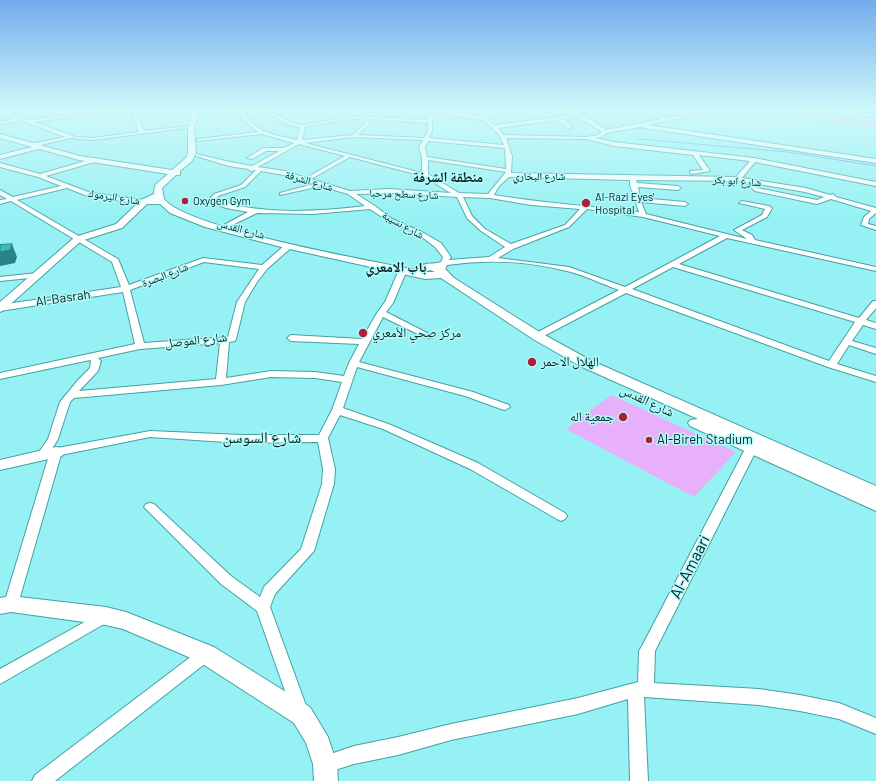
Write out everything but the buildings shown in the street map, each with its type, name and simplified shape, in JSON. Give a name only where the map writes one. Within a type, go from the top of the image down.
[{"type":"main road","name":"شارع القدس","points":[[192,146],[192,153],[163,189],[164,196],[182,212],[224,227],[297,244],[433,270],[537,336],[585,363],[875,494]]},
{"type":"main road","name":"شارع القدس","points":[[200,146],[196,157],[176,172],[162,175],[158,187],[160,199],[177,213],[288,247],[403,270],[433,270]]},
{"type":"main road","points":[[35,147],[162,175]]},
{"type":"main road","points":[[0,308],[78,239],[119,226],[144,202],[160,199]]},
{"type":"main road","name":"شارع القدس","points":[[433,270],[441,281],[566,362],[608,384],[751,449],[875,494]]},
{"type":"main road","points":[[0,465],[49,454]]},
{"type":"main road","points":[[6,605],[106,616],[126,621],[206,654],[302,715],[316,737],[325,773]]},
{"type":"street","points":[[251,168],[291,146]]},
{"type":"street","points":[[316,146],[425,175],[459,195],[490,196],[531,203],[585,207],[642,215],[726,236],[876,269]]},
{"type":"street","points":[[422,146],[425,158],[425,175]]},
{"type":"street","points":[[425,158],[509,173],[506,147],[500,146]]},
{"type":"street","points":[[638,146],[754,160],[876,184]]},
{"type":"street","points":[[782,146],[876,161]]},
{"type":"street","points":[[0,157],[35,147]]},
{"type":"street","points":[[250,158],[265,149],[284,150]]},
{"type":"street","points":[[678,179],[677,173],[707,171],[694,152]]},
{"type":"street","points":[[306,180],[350,155]]},
{"type":"street","name":"شارع الشرفة","points":[[196,157],[259,170],[285,173],[350,193]]},
{"type":"street","points":[[738,179],[754,160]]},
{"type":"street","points":[[40,176],[95,161]]},
{"type":"street","name":"شارع اليرموك","points":[[0,165],[40,176],[65,187],[90,195],[144,202]]},
{"type":"street","points":[[259,170],[243,186],[216,195],[211,201],[222,205],[257,210],[316,212],[373,207]]},
{"type":"street","name":"شارع البخاري","points":[[490,196],[497,185],[509,173],[633,178]]},
{"type":"street","points":[[633,178],[633,185],[642,215]]},
{"type":"street","name":"شارع ابو بكر","points":[[633,178],[747,180],[782,185],[833,196],[876,210]]},
{"type":"street","points":[[747,180],[755,189],[800,199],[817,202],[833,196]]},
{"type":"street","points":[[282,194],[322,184]]},
{"type":"street","points":[[633,185],[678,188]]},
{"type":"street","points":[[0,202],[65,187]]},
{"type":"street","name":"شارع سطح مرحبا","points":[[350,193],[390,191],[459,195]]},
{"type":"street","points":[[0,192],[114,261],[126,290],[140,346]]},
{"type":"street","name":"شارع نسيبة","points":[[350,193],[373,207],[390,220],[420,233],[438,245],[447,257],[433,270]]},
{"type":"street","points":[[459,195],[469,217],[483,230],[510,247]]},
{"type":"street","points":[[637,200],[685,204]]},
{"type":"street","points":[[742,203],[769,208],[765,216],[737,230],[750,236],[752,242]]},
{"type":"street","points":[[491,259],[510,247],[567,226],[585,207]]},
{"type":"street","points":[[224,227],[257,210]]},
{"type":"street","points":[[876,210],[866,218],[864,225],[876,228]]},
{"type":"street","points":[[537,336],[585,313],[672,264],[726,236]]},
{"type":"street","points":[[264,267],[288,247]]},
{"type":"street","points":[[433,270],[491,259],[528,262],[569,269],[625,291],[831,365],[876,379]]},
{"type":"street","name":"شارع البصرة","points":[[126,290],[203,260],[264,267]]},
{"type":"street","points":[[672,264],[876,326]]},
{"type":"street","name":"شارع الموصل","points":[[0,376],[140,346],[232,339],[242,302],[253,282],[264,267]]},
{"type":"street","points":[[263,607],[269,591],[307,551],[328,484],[329,469],[323,438],[337,410],[354,363],[364,342],[381,313],[389,303],[403,270]]},
{"type":"street","points":[[0,279],[37,275]]},
{"type":"street","name":"Al-Basrah","points":[[0,308],[126,290]]},
{"type":"street","points":[[831,365],[860,322],[876,303]]},
{"type":"street","points":[[381,313],[429,336]]},
{"type":"street","points":[[291,338],[364,342]]},
{"type":"street","points":[[221,382],[225,339]]},
{"type":"street","points":[[847,342],[876,351]]},
{"type":"street","points":[[6,605],[65,402],[81,382],[95,369],[96,360],[92,356]]},
{"type":"street","points":[[354,363],[462,392],[505,407]]},
{"type":"street","points":[[72,395],[221,382],[271,374],[315,375],[349,380]]},
{"type":"street","points":[[337,410],[387,427],[474,466],[561,516]]},
{"type":"street","name":"شارع السوسن","points":[[49,454],[150,434],[241,440],[323,438]]},
{"type":"street","name":"Al-Amaari","points":[[639,781],[641,689],[647,651],[751,449]]},
{"type":"street","points":[[150,507],[226,580],[263,607],[302,715]]},
{"type":"street","points":[[0,678],[106,616]]},
{"type":"street","points":[[41,781],[206,654]]},
{"type":"street","points":[[325,773],[354,755],[451,732],[578,706],[641,689],[759,697],[800,703],[839,711],[876,726]]},
{"type":"shaded area","name":"Al-Bireh Stadium","points":[[611,395],[736,452],[694,497],[566,429]]},
{"type":"waterway","points":[[724,146],[788,152],[876,166]]},
{"type":"place","name":"Oxygen Gym","points":[[185,201]]},
{"type":"place","name":"Al-Razi Eyes' Hospital","points":[[586,203]]},
{"type":"place","name":"مركز صحي الأمعري","points":[[363,333]]},
{"type":"place","name":"الهلال الاحمر","points":[[532,362]]},
{"type":"place","name":"جمعية اله","points":[[623,417]]},
{"type":"place","name":"Al-Bireh Stadium","points":[[649,440]]},
{"type":"district","name":"منطقة الشرفة","points":[[448,177]]},
{"type":"district","name":"باب الامعري","points":[[396,267]]}]
